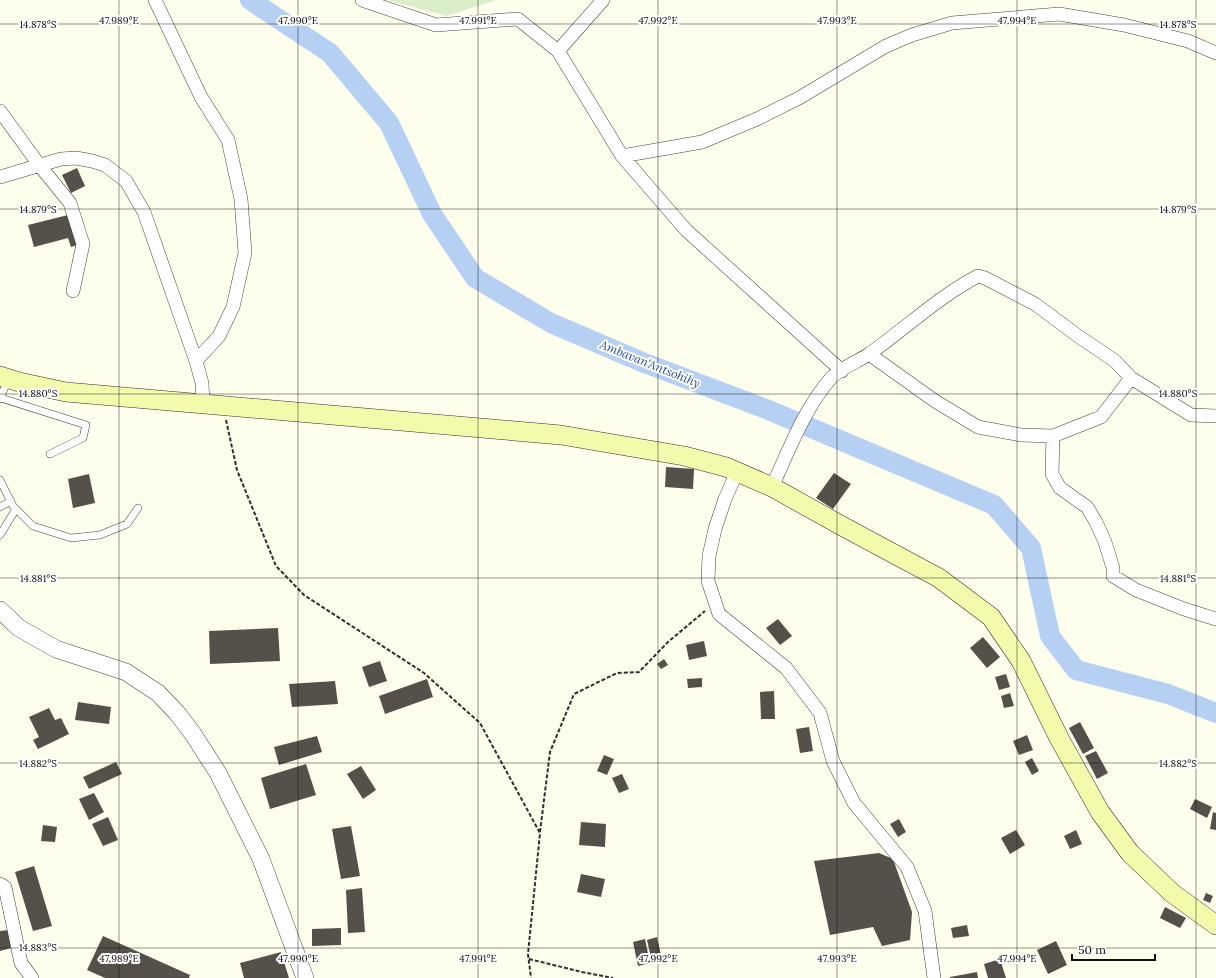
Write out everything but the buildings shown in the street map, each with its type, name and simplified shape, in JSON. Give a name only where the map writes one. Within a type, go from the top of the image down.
[{"type":"main road","points":[[4,378],[66,392],[561,435],[684,456],[726,467],[772,487],[939,578],[991,617],[1021,661],[1059,738],[1100,812],[1130,853],[1172,893],[1216,925]]},
{"type":"street","points":[[155,0],[201,97],[228,140],[241,199],[245,253],[233,307],[219,336],[196,361]]},
{"type":"street","points":[[362,0],[436,25],[518,19],[558,51],[622,156],[686,230],[842,371]]},
{"type":"street","points":[[558,51],[603,0]]},
{"type":"street","points":[[622,156],[702,142],[757,119],[799,98],[886,46],[912,35],[952,23],[1059,14],[1124,25],[1188,40],[1216,53]]},
{"type":"street","points":[[0,110],[40,166],[70,203],[83,244],[73,291]]},
{"type":"street","points":[[0,177],[61,159],[76,158],[105,165],[126,181],[144,212],[196,361],[202,383],[203,404]]},
{"type":"street","points":[[772,487],[810,406],[832,377],[869,354],[922,313],[978,276],[985,278],[1035,304],[1115,361],[1131,378],[1191,415],[1216,416]]},
{"type":"street","points":[[869,354],[935,401],[978,427],[1021,435],[1053,436],[1101,417],[1131,378]]},
{"type":"street","points":[[1053,436],[1052,474],[1060,488],[1087,507],[1096,522],[1113,568],[1113,576],[1136,590],[1184,609],[1216,619]]},
{"type":"street","points":[[737,472],[725,499],[708,556],[708,581],[719,614],[786,668],[820,712],[833,761],[854,803],[907,867],[925,911],[934,978]]},
{"type":"street","points":[[0,610],[19,628],[56,649],[126,672],[158,693],[177,712],[218,773],[261,859],[305,978]]},
{"type":"street","points":[[0,884],[5,887],[21,963],[32,978]]},
{"type":"lane","points":[[4,378],[0,399],[86,425],[83,438],[50,454]]},
{"type":"lane","points":[[0,480],[16,509],[32,526],[71,538],[100,535],[127,524],[138,508]]},
{"type":"lane","points":[[0,508],[11,501]]},
{"type":"lane","points":[[0,535],[16,509]]},
{"type":"path","points":[[223,405],[237,470],[276,566],[304,595],[424,673],[480,723],[540,833]]},
{"type":"path","points":[[531,978],[528,954],[550,752],[574,694],[617,673],[639,672],[668,642],[715,603]]},
{"type":"path","points":[[529,959],[614,978]]},
{"type":"green space","points":[[387,0],[496,0],[447,16]]},
{"type":"waterway","name":"Ambavan'Antsohihy","points":[[250,0],[330,53],[389,123],[432,214],[475,278],[551,323],[642,362],[766,409],[994,505],[1031,548],[1050,636],[1076,670],[1168,694],[1216,713]]}]
